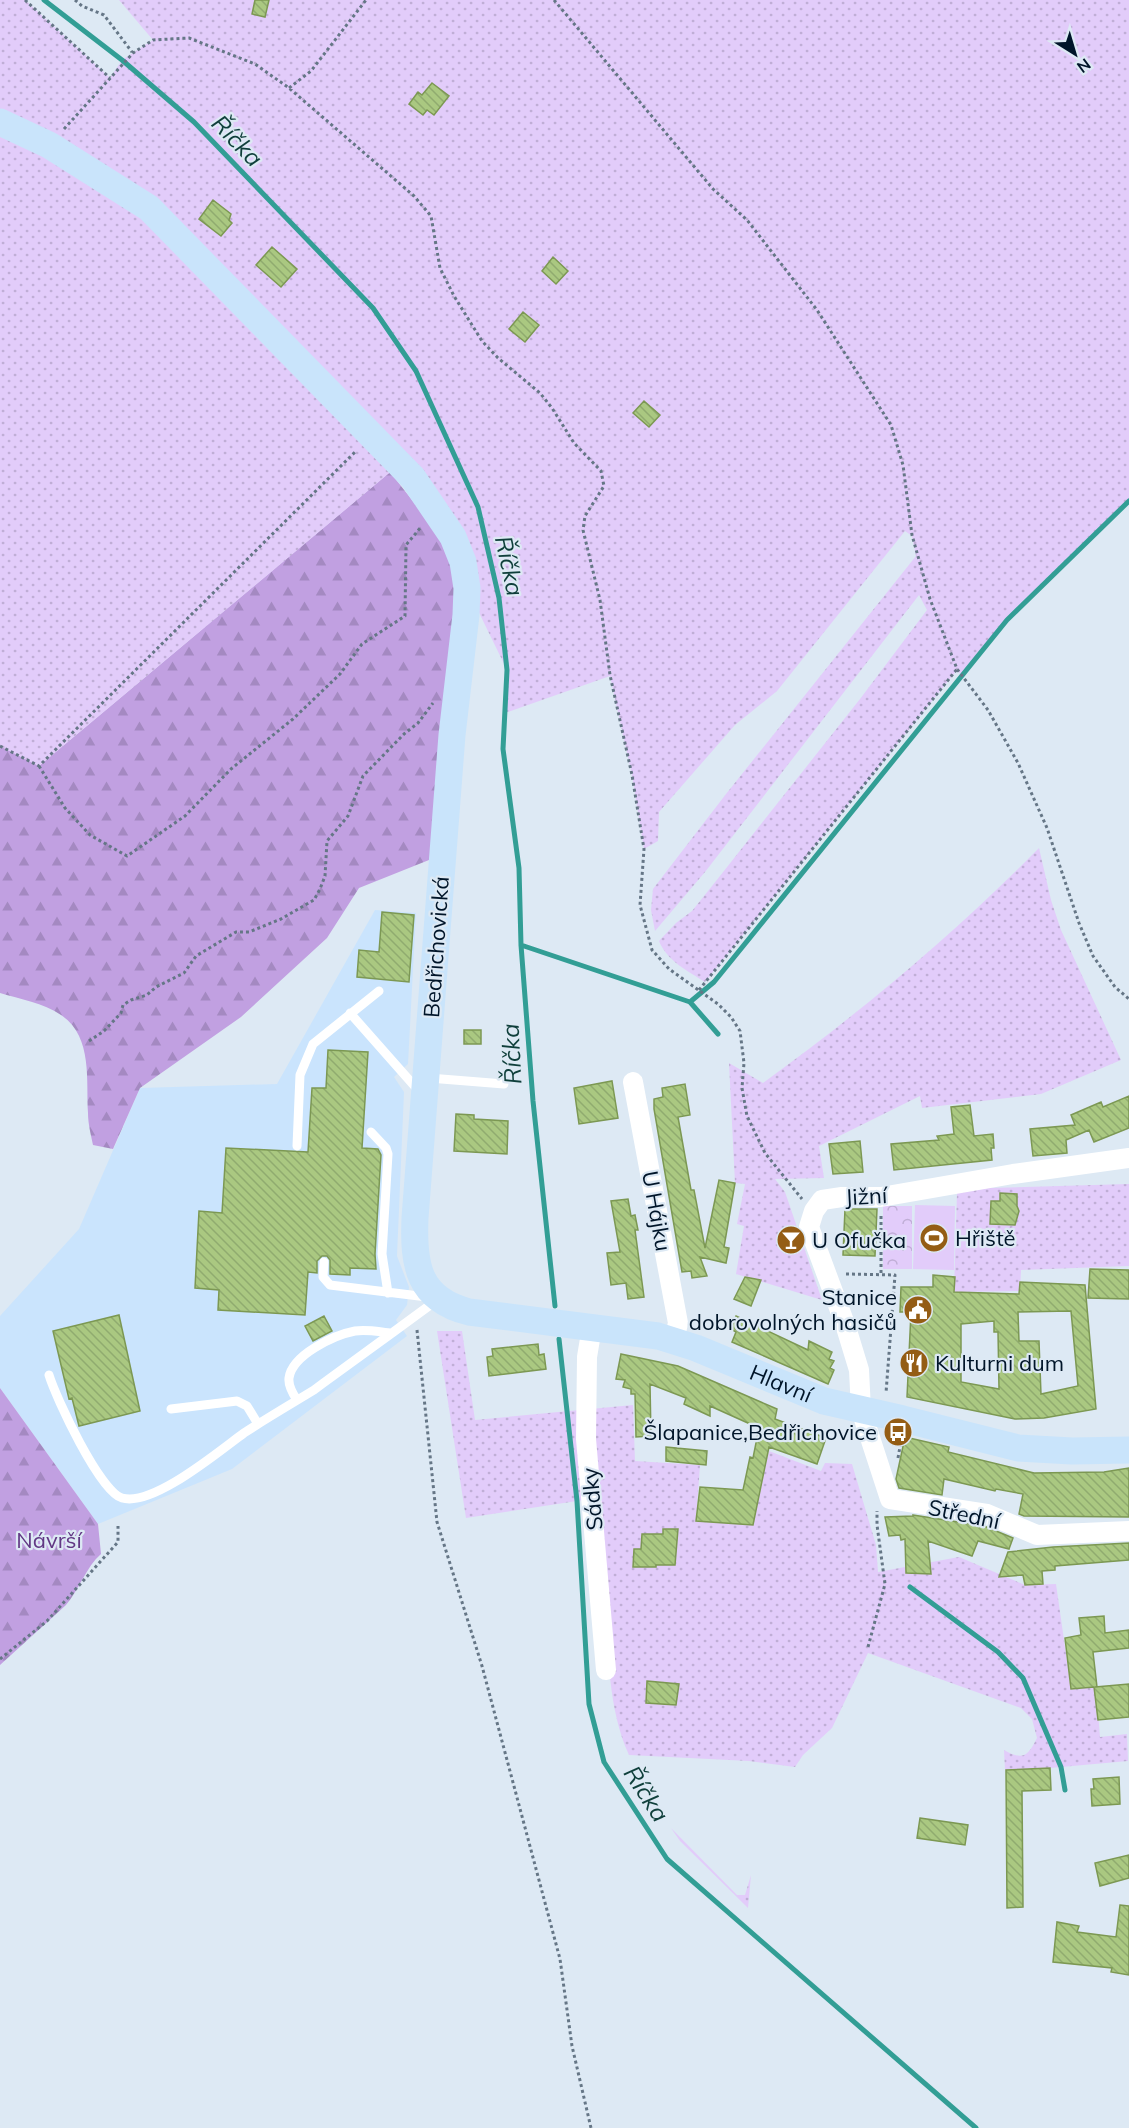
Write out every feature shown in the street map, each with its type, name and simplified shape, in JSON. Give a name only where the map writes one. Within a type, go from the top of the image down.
[{"type":"street","name":"Bedřichovická","points":[[0,122],[50,146],[149,208],[413,478],[453,537],[463,562],[467,588],[466,615],[452,735],[414,1239],[420,1274],[427,1287],[438,1299]]},
{"type":"street","name":"U Hájku","points":[[633,1082],[678,1323],[674,1341]]},
{"type":"street","name":"Jižní","points":[[873,1405],[809,1227],[814,1211],[822,1200],[842,1197],[881,1197],[1012,1174],[1129,1158]]},
{"type":"street","name":"Hlavní","points":[[438,1299],[450,1306],[469,1312],[645,1334],[674,1341],[727,1360],[824,1401],[873,1405],[903,1419],[1017,1448],[1072,1451],[1129,1450]]},
{"type":"street","name":"Sádky","points":[[592,1327],[587,1357],[586,1439],[606,1670]]},
{"type":"street","points":[[873,1405],[890,1499]]},
{"type":"street","name":"Střední","points":[[890,1499],[987,1515],[1037,1535],[1129,1531]]},
{"type":"lane","points":[[297,1146],[299,1082],[301,1071],[316,1040],[379,991]]},
{"type":"lane","points":[[350,1013],[425,1087],[504,1084]]},
{"type":"lane","points":[[371,1132],[387,1149],[388,1154],[382,1254],[388,1293]]},
{"type":"lane","points":[[324,1262],[323,1277],[330,1284],[438,1299]]},
{"type":"lane","points":[[49,1375],[57,1398],[100,1477],[111,1492],[124,1499],[140,1498],[173,1483],[210,1459],[392,1334],[438,1299]]},
{"type":"lane","points":[[297,1400],[290,1387],[290,1376],[295,1364],[306,1354],[350,1332],[365,1330],[392,1334]]},
{"type":"lane","points":[[171,1408],[237,1401],[247,1406],[258,1424]]},
{"type":"path","points":[[25,0],[110,78]]},
{"type":"path","points":[[75,0],[82,6],[104,15],[133,53]]},
{"type":"path","points":[[290,88],[311,71],[366,0]]},
{"type":"path","points":[[554,0],[713,189],[747,220],[817,310],[891,425],[903,465],[912,535],[930,599],[957,669],[988,710],[1018,763],[1047,828],[1079,923],[1093,956],[1115,987],[1129,999]]},
{"type":"path","points":[[50,146],[129,56],[153,40],[189,38],[255,64],[290,88],[414,196],[431,216],[440,268],[454,296],[482,341],[498,358],[540,393],[574,442],[601,471],[604,486],[585,516],[583,530],[600,600],[610,675],[632,775],[644,849],[640,905],[652,950],[669,969],[718,1004],[731,1017],[740,1031],[744,1063],[742,1088],[747,1116],[765,1153],[791,1188],[814,1211]]},
{"type":"path","points":[[39,766],[371,436]]},
{"type":"path","points":[[0,746],[39,766],[65,808],[90,835],[127,856],[185,816],[231,769],[293,719],[340,674],[362,644],[405,616],[406,545],[435,509]]},
{"type":"path","points":[[699,990],[957,669]]},
{"type":"path","points":[[89,1041],[104,1031],[121,1013],[123,1005],[147,995],[156,987],[184,973],[196,956],[236,932],[249,932],[281,920],[314,900],[325,876],[327,841],[348,816],[363,776],[418,723],[437,698]]},
{"type":"path","points":[[881,1197],[881,1274]]},
{"type":"path","points":[[825,1273],[895,1275],[873,1405]]},
{"type":"path","points":[[416,1316],[436,1522],[482,1666],[560,1959],[572,2046],[591,2128]]},
{"type":"path","points":[[868,1647],[885,1584],[877,1525],[878,1499],[890,1499]]},
{"type":"path","points":[[0,1659],[47,1621],[118,1542],[118,1526]]},
{"type":"shaded area","points":[[375,910],[416,913],[408,1064],[394,1077],[404,1092],[397,1256],[409,1287],[407,1305],[396,1320],[407,1336],[232,1469],[98,1524],[0,1388],[0,1316],[79,1229],[140,1088],[277,1084]]},
{"type":"green space","points":[[0,0],[25,0],[110,78],[122,60],[153,40],[119,0],[1129,0],[1129,501],[1007,620],[962,676],[957,670],[705,982],[673,960],[659,941],[676,923],[692,911],[860,699],[927,610],[919,595],[705,872],[655,931],[651,910],[653,889],[916,556],[912,536],[905,531],[777,691],[735,725],[659,812],[658,841],[644,849],[632,775],[610,676],[505,713],[507,670],[467,588],[400,464],[39,766],[0,746]]},
{"type":"green space","points":[[390,472],[445,542],[459,600],[434,858],[359,888],[327,938],[241,1017],[140,1088],[113,1149],[93,1145],[88,1117],[86,1060],[78,1035],[71,1024],[47,1007],[0,993],[0,746],[39,766]]},
{"type":"green space","points":[[1039,848],[1051,900],[1061,930],[1121,1060],[1041,1094],[922,1108],[920,1096],[819,1146],[824,1178],[775,1179],[785,1192],[822,1300],[736,1274],[744,1226],[737,1224],[745,1184],[735,1183],[729,1063],[763,1083],[906,971],[974,911]]},
{"type":"green space","points":[[1129,1184],[1129,1266],[1021,1270],[1020,1291],[954,1292],[957,1193],[989,1188]]},
{"type":"green space","name":"Hřiště","points":[[915,1205],[955,1206],[954,1270],[913,1269]]},
{"type":"green space","points":[[883,1206],[912,1206],[912,1269],[883,1269]]},
{"type":"green space","points":[[437,1331],[462,1331],[475,1420],[633,1405],[635,1461],[700,1465],[696,1521],[752,1525],[769,1451],[821,1471],[825,1463],[852,1464],[876,1545],[878,1572],[959,1557],[1025,1585],[1056,1584],[1071,1689],[1096,1687],[1100,1737],[1127,1734],[1128,1761],[1005,1770],[1004,1750],[1020,1756],[1024,1755],[1028,1753],[1037,1738],[1032,1719],[1021,1708],[868,1653],[832,1728],[803,1755],[795,1767],[749,1761],[629,1755],[613,1701],[601,1579],[590,1499],[466,1518]]},
{"type":"green space","name":"Návrší","points":[[0,1388],[98,1524],[101,1554],[91,1565],[66,1605],[0,1665]]},
{"type":"green space","points":[[671,1828],[737,1895],[745,1895],[751,1875],[748,1908],[680,1841]]},
{"type":"building","points":[[255,0],[269,0],[265,17],[252,14]]},
{"type":"building","points":[[432,83],[449,96],[434,115],[427,110],[423,115],[409,104],[418,92],[422,95]]},
{"type":"building","points":[[213,200],[231,214],[229,220],[232,223],[221,236],[199,219]]},
{"type":"building","points":[[272,247],[297,269],[281,287],[256,265]]},
{"type":"building","points":[[553,257],[568,271],[556,284],[542,271]]},
{"type":"building","points":[[523,312],[539,325],[525,342],[509,329]]},
{"type":"building","points":[[644,401],[660,415],[649,427],[633,413]]},
{"type":"building","points":[[382,912],[414,915],[409,982],[357,977],[359,950],[379,952]]},
{"type":"building","points":[[464,1030],[481,1030],[481,1044],[464,1044]]},
{"type":"building","points":[[328,1050],[368,1052],[362,1148],[378,1149],[381,1155],[376,1269],[350,1268],[350,1275],[330,1274],[330,1260],[327,1256],[322,1256],[317,1261],[317,1273],[308,1272],[305,1315],[218,1310],[219,1290],[195,1288],[199,1211],[222,1213],[226,1148],[308,1152],[312,1088],[326,1088]]},
{"type":"building","points":[[612,1081],[618,1118],[579,1124],[574,1088]]},
{"type":"building","points":[[685,1084],[690,1115],[678,1117],[691,1190],[694,1190],[705,1248],[719,1180],[735,1183],[724,1247],[729,1248],[726,1263],[700,1257],[707,1276],[692,1278],[691,1271],[682,1272],[654,1109],[654,1099],[663,1097],[662,1088]]},
{"type":"building","points":[[1129,1096],[1129,1128],[1094,1142],[1089,1130],[1066,1140],[1067,1153],[1033,1156],[1030,1129],[1075,1125],[1071,1115],[1101,1102],[1103,1107]]},
{"type":"building","points":[[970,1105],[974,1136],[993,1134],[992,1160],[894,1170],[891,1144],[939,1140],[937,1136],[954,1134],[951,1107]]},
{"type":"building","points":[[456,1114],[474,1115],[474,1119],[508,1121],[507,1154],[454,1151]]},
{"type":"building","points":[[860,1141],[863,1172],[833,1174],[829,1144]]},
{"type":"building","points":[[1000,1193],[1017,1194],[1019,1211],[1015,1225],[990,1224],[991,1201],[1000,1201]]},
{"type":"building","points":[[628,1199],[631,1216],[635,1215],[638,1230],[635,1230],[644,1297],[628,1299],[626,1283],[611,1285],[607,1253],[620,1252],[611,1201]]},
{"type":"building","points":[[845,1209],[877,1209],[875,1256],[843,1255]]},
{"type":"building","points":[[1090,1269],[1129,1270],[1129,1299],[1088,1298]]},
{"type":"building","points":[[933,1275],[955,1277],[954,1292],[1019,1294],[1020,1282],[1085,1285],[1096,1409],[1044,1418],[1015,1419],[907,1397],[911,1312],[900,1312],[901,1287],[933,1287]],"holes":[[[1071,1311],[1078,1386],[1041,1394],[1039,1341],[1019,1341],[1018,1312]],[[994,1321],[994,1332],[998,1332],[999,1389],[961,1382],[961,1324]]]},
{"type":"building","points":[[745,1277],[761,1280],[751,1306],[734,1299]]},
{"type":"building","points":[[119,1315],[140,1411],[79,1426],[72,1398],[69,1399],[53,1331]]},
{"type":"building","points":[[324,1316],[332,1331],[313,1341],[305,1326]]},
{"type":"building","points":[[736,1316],[808,1350],[809,1341],[832,1352],[829,1359],[834,1361],[830,1368],[834,1370],[828,1384],[732,1342],[736,1332],[731,1329]]},
{"type":"building","points":[[538,1344],[539,1355],[544,1354],[546,1369],[489,1376],[487,1357],[493,1356],[492,1349]]},
{"type":"building","points":[[621,1354],[678,1366],[777,1409],[775,1419],[826,1438],[817,1464],[769,1447],[753,1525],[696,1521],[700,1487],[743,1490],[759,1428],[710,1406],[710,1416],[684,1404],[686,1398],[650,1384],[651,1436],[636,1437],[635,1394],[631,1394],[631,1389],[623,1387],[625,1380],[616,1379]]},
{"type":"building","points":[[905,1437],[949,1447],[948,1452],[1034,1473],[1104,1472],[1129,1468],[1129,1517],[1024,1516],[1019,1514],[1023,1494],[996,1489],[995,1491],[944,1479],[942,1495],[899,1488],[896,1479]]},
{"type":"building","points":[[666,1447],[707,1451],[706,1465],[666,1461]]},
{"type":"building","points":[[913,1515],[984,1526],[1013,1538],[1009,1549],[978,1541],[972,1556],[928,1541],[931,1574],[906,1573],[905,1539],[901,1540],[900,1535],[889,1536],[885,1517]]},
{"type":"building","points":[[663,1529],[678,1529],[675,1565],[633,1567],[634,1549],[641,1549],[642,1534],[663,1534]]},
{"type":"building","points":[[1129,1543],[1129,1560],[1055,1566],[1055,1570],[1042,1571],[1043,1584],[1025,1585],[1023,1575],[999,1577],[1008,1552]]},
{"type":"building","points":[[1104,1616],[1105,1633],[1129,1630],[1129,1648],[1093,1652],[1097,1687],[1129,1684],[1129,1717],[1098,1720],[1094,1687],[1071,1689],[1065,1638],[1081,1635],[1079,1618]]},
{"type":"building","points":[[647,1681],[679,1684],[676,1705],[646,1703]]},
{"type":"building","points":[[1050,1768],[1051,1790],[1022,1791],[1023,1907],[1007,1908],[1006,1770]]},
{"type":"building","points":[[1119,1777],[1120,1804],[1092,1806],[1093,1779]]},
{"type":"building","points":[[920,1818],[968,1825],[965,1845],[917,1838]]},
{"type":"building","points":[[1129,1855],[1129,1878],[1100,1886],[1095,1863]]},
{"type":"building","points":[[1120,1905],[1129,1906],[1129,1975],[1111,1972],[1112,1968],[1053,1962],[1057,1922],[1079,1926],[1077,1932],[1116,1937]]},
{"type":"waterway","name":"Říčka","points":[[44,0],[122,60],[194,122],[373,308],[416,371],[478,507],[499,598],[507,670],[503,749],[519,868],[521,945],[533,1101],[555,1306]]},
{"type":"waterway","points":[[690,1002],[714,982],[1007,620],[1129,501]]},
{"type":"waterway","points":[[521,945],[690,1002],[718,1034]]},
{"type":"waterway","name":"Říčka","points":[[559,1339],[577,1501],[589,1704],[604,1762],[667,1859],[976,2128]]},
{"type":"waterway","points":[[910,1587],[998,1652],[1023,1678],[1061,1767],[1065,1790]]},
{"type":"place","name":"Hřiště","points":[[934,1238]]},
{"type":"place","name":"U Ofučka","points":[[791,1240]]},
{"type":"place","name":"Stanice dobrovolných hasičů","points":[[918,1310]]},
{"type":"place","name":"Kulturni dum","points":[[914,1363]]},
{"type":"place","name":"Šlapanice,Bedřichovice","points":[[898,1432]]}]
